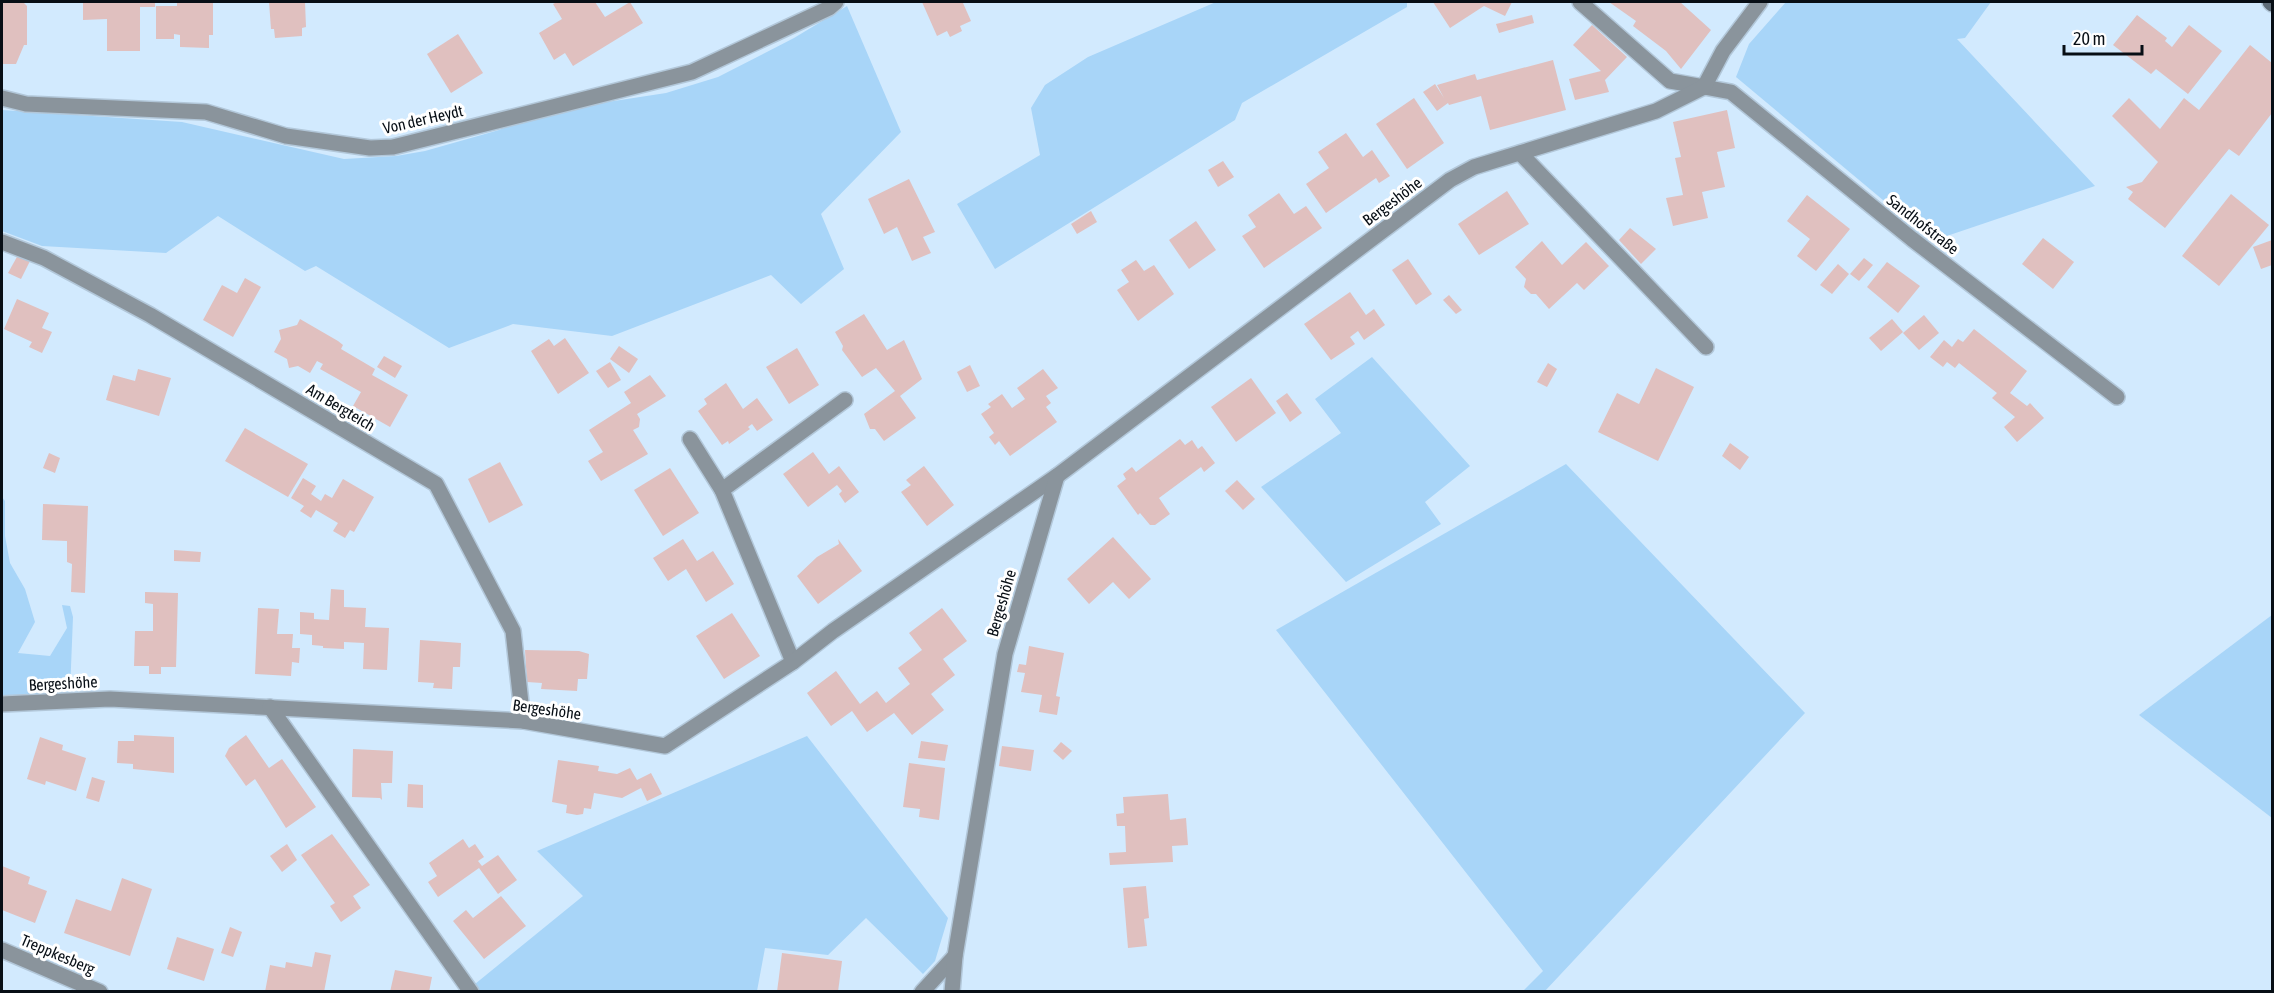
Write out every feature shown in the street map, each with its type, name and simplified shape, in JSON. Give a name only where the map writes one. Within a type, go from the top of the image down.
[{"type":"street","name":"Von der Heydt","points":[[2,98],[26,104],[206,112],[286,136],[370,148],[393,147],[519,113],[692,72],[829,8],[836,2]]},
{"type":"street","points":[[1580,2],[1670,81],[1704,87],[1723,51],[1760,2]]},
{"type":"street","name":"Bergeshöhe","points":[[2,704],[110,699],[523,721],[665,746],[793,662],[833,631],[1057,476],[1450,180],[1474,167],[1656,111],[1704,87]]},
{"type":"street","name":"Sandhofstraße","points":[[1704,87],[1731,92],[1912,239],[2116,397]]},
{"type":"street","points":[[1520,153],[1706,347]]},
{"type":"street","name":"Am Bergteich","points":[[2,242],[44,258],[150,315],[436,484],[513,630],[523,721]]},
{"type":"street","points":[[722,490],[845,400]]},
{"type":"street","points":[[690,439],[722,490],[793,662]]},
{"type":"street","name":"Bergeshöhe","points":[[951,992],[1005,654],[1057,476]]},
{"type":"street","points":[[270,708],[471,992]]},
{"type":"street","name":"Treppkesberg","points":[[2,950],[100,992]]},
{"type":"street","points":[[922,992],[955,956]]},
{"type":"shaded area","points":[[1216,2],[1407,2],[1407,7],[1242,103],[1235,120],[995,269],[957,204],[1040,155],[1031,108],[1045,85],[1088,57]]},
{"type":"shaded area","points":[[1786,2],[1991,2],[1965,38],[1957,39],[2095,186],[1932,241],[1736,77],[1749,44]]},
{"type":"shaded area","points":[[847,6],[901,132],[821,214],[844,269],[801,304],[771,275],[612,336],[513,324],[449,348],[316,266],[305,271],[218,216],[166,253],[42,246],[2,231],[2,110],[182,122],[344,159],[396,156],[425,151],[499,130],[549,111],[666,93],[718,77],[794,38]]},
{"type":"shaded area","points":[[1372,357],[1470,466],[1425,502],[1441,524],[1346,582],[1261,487],[1341,433],[1315,399]]},
{"type":"shaded area","points":[[1566,464],[1805,713],[1545,991],[1523,991],[1543,971],[1276,630]]},
{"type":"shaded area","points":[[2,497],[5,501],[5,536],[10,563],[25,589],[35,622],[18,653],[50,656],[67,628],[62,605],[70,606],[73,617],[70,692],[2,697]]},
{"type":"shaded area","points":[[2272,615],[2272,818],[2139,715]]},
{"type":"shaded area","points":[[807,736],[948,918],[935,961],[923,974],[866,918],[828,955],[765,948],[757,991],[477,992],[475,984],[583,896],[537,851]]},
{"type":"building","points":[[2,2],[23,2],[27,6],[27,45],[24,45],[16,64],[2,64]]},
{"type":"building","points":[[83,2],[155,2],[155,7],[140,7],[140,51],[107,51],[107,19],[83,20]]},
{"type":"building","points":[[177,2],[213,2],[213,35],[209,35],[209,48],[180,47],[180,35],[174,34],[174,39],[156,39],[156,6],[177,6]]},
{"type":"building","points":[[269,2],[305,2],[306,27],[302,28],[302,36],[275,38],[274,29],[271,29]]},
{"type":"building","points":[[557,2],[595,2],[605,17],[630,2],[643,23],[573,66],[565,53],[554,60],[539,33],[562,19],[553,4]]},
{"type":"building","points":[[922,2],[967,2],[963,3],[971,21],[960,26],[962,31],[950,37],[947,31],[937,36]]},
{"type":"building","points":[[1433,2],[1512,2],[1505,16],[1484,6],[1450,28]]},
{"type":"building","points":[[1609,2],[1680,2],[1711,30],[1681,69],[1666,51],[1633,26],[1636,21]]},
{"type":"building","points":[[1532,15],[1534,23],[1499,33],[1496,24]]},
{"type":"building","points":[[2137,15],[2167,38],[2165,41],[2172,47],[2189,25],[2222,51],[2188,94],[2156,69],[2151,74],[2113,45]]},
{"type":"building","points":[[1592,25],[1627,57],[1605,80],[1609,92],[1575,100],[1569,79],[1601,71],[1573,45]]},
{"type":"building","points":[[458,34],[483,73],[451,93],[427,54]]},
{"type":"building","points":[[2250,45],[2272,63],[2272,113],[2239,156],[2229,149],[2165,228],[2128,199],[2133,192],[2126,187],[2142,182],[2158,162],[2112,116],[2129,98],[2160,129],[2184,98],[2199,110]]},
{"type":"building","points":[[1553,60],[1566,110],[1490,130],[1481,96],[1449,105],[1448,103],[1437,111],[1423,92],[1435,84],[1444,98],[1437,85],[1475,74],[1477,80]]},
{"type":"building","points":[[1414,98],[1444,143],[1407,169],[1376,124]]},
{"type":"building","points":[[1727,110],[1735,148],[1717,152],[1725,187],[1702,192],[1708,218],[1673,226],[1666,198],[1683,195],[1675,158],[1681,157],[1673,122]]},
{"type":"building","points":[[1346,133],[1363,157],[1372,150],[1390,176],[1379,183],[1376,178],[1326,213],[1306,184],[1329,168],[1318,152]]},
{"type":"building","points":[[1223,161],[1234,177],[1218,187],[1208,170]]},
{"type":"building","points":[[909,179],[935,232],[923,237],[931,253],[912,261],[897,227],[884,234],[868,199]]},
{"type":"building","points":[[1507,191],[1529,224],[1479,255],[1458,224]]},
{"type":"building","points":[[1279,193],[1294,214],[1306,206],[1322,228],[1264,268],[1242,236],[1256,227],[1248,215]]},
{"type":"building","points":[[2231,194],[2269,225],[2219,286],[2182,256]]},
{"type":"building","points":[[1807,195],[1850,229],[1816,271],[1797,256],[1810,239],[1787,221]]},
{"type":"building","points":[[1091,211],[1097,222],[1077,234],[1071,224]]},
{"type":"building","points":[[1196,221],[1216,250],[1189,269],[1169,240]]},
{"type":"building","points":[[1630,228],[1656,249],[1641,264],[1619,240]]},
{"type":"building","points":[[2043,238],[2074,262],[2053,289],[2022,264]]},
{"type":"building","points":[[2272,240],[2272,265],[2261,269],[2253,247]]},
{"type":"building","points":[[1542,241],[1562,265],[1586,242],[1609,266],[1584,290],[1577,283],[1549,309],[1536,294],[1531,294],[1524,287],[1526,279],[1515,267]]},
{"type":"building","points":[[18,255],[30,261],[21,279],[8,273]]},
{"type":"building","points":[[1864,258],[1873,265],[1859,281],[1850,274]]},
{"type":"building","points":[[1408,259],[1432,294],[1416,305],[1392,270]]},
{"type":"building","points":[[1136,260],[1144,271],[1154,265],[1174,294],[1138,321],[1117,290],[1129,282],[1121,270]]},
{"type":"building","points":[[1887,262],[1920,286],[1898,313],[1867,287]]},
{"type":"building","points":[[1838,264],[1849,274],[1832,294],[1820,285]]},
{"type":"building","points":[[245,278],[261,287],[233,337],[203,320],[222,285],[237,293]]},
{"type":"building","points":[[1350,292],[1366,315],[1374,309],[1385,325],[1364,340],[1358,331],[1350,337],[1355,344],[1331,360],[1304,324]]},
{"type":"building","points":[[1449,295],[1462,310],[1456,314],[1443,300]]},
{"type":"building","points":[[17,299],[49,313],[42,328],[52,332],[42,353],[29,347],[32,342],[4,329]]},
{"type":"building","points":[[864,314],[887,350],[904,340],[922,379],[900,396],[916,418],[884,441],[875,429],[870,429],[864,414],[895,391],[876,368],[862,377],[842,350],[843,346],[835,332]]},
{"type":"building","points":[[1924,315],[1939,333],[1919,350],[1903,333]]},
{"type":"building","points":[[300,319],[338,341],[343,345],[341,349],[375,369],[372,375],[408,395],[390,427],[353,406],[361,392],[320,369],[323,364],[317,361],[310,373],[298,366],[289,368],[287,359],[274,352],[281,339],[279,330],[297,325]]},
{"type":"building","points":[[1892,319],[1903,332],[1881,351],[1869,338]]},
{"type":"building","points":[[1974,329],[2027,371],[2010,393],[2027,406],[2030,403],[2044,418],[2017,442],[2004,427],[2015,417],[1992,398],[1997,393],[1959,363],[1955,368],[1947,362],[1943,367],[1930,357],[1944,340],[1952,347],[1958,339],[1963,342]]},
{"type":"building","points":[[565,338],[589,373],[558,394],[531,351],[549,339],[554,346]]},
{"type":"building","points":[[619,346],[638,359],[629,373],[610,359]]},
{"type":"building","points":[[797,348],[819,385],[789,404],[766,367]]},
{"type":"building","points":[[384,356],[402,366],[395,378],[377,367]]},
{"type":"building","points":[[610,362],[621,380],[608,388],[596,371]]},
{"type":"building","points":[[1548,363],[1557,369],[1547,387],[1537,382]]},
{"type":"building","points":[[970,365],[980,386],[967,392],[957,372]]},
{"type":"building","points":[[1656,368],[1694,387],[1658,461],[1598,432],[1617,393],[1639,404]]},
{"type":"building","points":[[138,369],[171,378],[159,416],[106,400],[113,375],[135,381]]},
{"type":"building","points":[[1043,369],[1058,388],[1046,396],[1051,403],[1046,407],[1057,422],[1010,456],[999,441],[995,445],[989,437],[994,433],[981,414],[991,407],[988,404],[1002,394],[1012,408],[1025,399],[1017,388]]},
{"type":"building","points":[[650,375],[666,396],[637,414],[640,419],[639,427],[633,430],[648,454],[601,481],[588,461],[603,452],[589,430],[631,403],[624,392]]},
{"type":"building","points":[[1251,378],[1276,413],[1236,442],[1211,407]]},
{"type":"building","points":[[726,383],[743,409],[757,398],[773,420],[757,431],[752,424],[748,427],[750,429],[729,444],[728,441],[722,445],[698,411],[707,404],[704,399]]},
{"type":"building","points":[[1287,393],[1302,413],[1290,422],[1276,401]]},
{"type":"building","points":[[245,428],[308,464],[288,497],[225,461]]},
{"type":"building","points":[[1180,439],[1185,445],[1192,440],[1198,449],[1202,446],[1215,463],[1204,472],[1201,467],[1159,498],[1170,514],[1155,525],[1150,525],[1140,513],[1138,515],[1117,486],[1126,479],[1123,474],[1132,467],[1136,472]]},
{"type":"building","points":[[1730,443],[1749,457],[1740,470],[1722,456]]},
{"type":"building","points":[[813,452],[829,474],[839,466],[859,492],[845,503],[839,494],[842,491],[837,485],[808,507],[783,474]]},
{"type":"building","points":[[49,453],[60,458],[55,473],[43,468]]},
{"type":"building","points":[[500,462],[523,505],[489,523],[468,479]]},
{"type":"building","points":[[924,466],[954,505],[927,526],[901,492],[911,485],[906,480]]},
{"type":"building","points":[[670,468],[699,513],[663,536],[634,490]]},
{"type":"building","points":[[303,478],[316,486],[311,494],[321,501],[325,494],[332,498],[343,479],[374,497],[354,532],[350,530],[345,538],[333,531],[338,523],[316,510],[311,518],[300,511],[304,506],[291,498]]},
{"type":"building","points":[[1237,480],[1255,499],[1243,510],[1225,491]]},
{"type":"building","points":[[43,504],[88,506],[85,593],[71,592],[72,564],[67,562],[67,541],[42,540]]},
{"type":"building","points":[[1113,537],[1151,579],[1129,599],[1113,582],[1089,604],[1067,579]]},
{"type":"building","points":[[683,539],[697,561],[713,551],[734,584],[706,602],[686,569],[668,581],[653,558]]},
{"type":"building","points":[[838,539],[862,571],[818,604],[797,576],[817,557],[839,544]]},
{"type":"building","points":[[174,550],[201,552],[200,562],[174,561]]},
{"type":"building","points":[[331,589],[344,590],[344,607],[366,608],[365,627],[389,628],[387,670],[363,669],[364,643],[344,642],[344,649],[323,648],[323,646],[312,645],[312,635],[300,634],[300,612],[314,613],[314,619],[329,620]]},
{"type":"building","points":[[145,592],[178,593],[176,667],[161,667],[161,674],[149,674],[149,666],[134,666],[135,631],[153,631],[153,604],[145,603]]},
{"type":"building","points":[[258,608],[279,609],[277,634],[293,634],[292,648],[300,648],[299,663],[292,662],[291,676],[255,674]]},
{"type":"building","points":[[942,608],[967,641],[943,659],[955,675],[931,694],[944,710],[912,735],[894,713],[867,732],[852,711],[831,726],[807,693],[836,671],[860,704],[877,691],[886,703],[910,684],[898,668],[922,650],[909,633]]},
{"type":"building","points":[[732,613],[760,656],[724,679],[696,636]]},
{"type":"building","points":[[420,640],[461,643],[460,667],[453,667],[452,689],[433,688],[434,683],[418,682]]},
{"type":"building","points":[[1029,646],[1064,653],[1056,696],[1060,697],[1057,715],[1039,712],[1042,695],[1021,692],[1025,673],[1017,672],[1019,664],[1026,665]]},
{"type":"building","points":[[525,650],[579,651],[589,654],[587,679],[578,679],[577,691],[541,689],[542,683],[527,682]]},
{"type":"building","points":[[134,735],[174,737],[174,773],[133,769],[133,764],[117,763],[118,741],[134,741]]},
{"type":"building","points":[[246,735],[269,768],[282,759],[316,807],[286,828],[255,779],[246,786],[225,756],[229,748]]},
{"type":"building","points":[[40,737],[63,745],[62,750],[86,758],[76,791],[46,781],[45,785],[27,779]]},
{"type":"building","points":[[921,741],[948,745],[945,761],[918,758]]},
{"type":"building","points":[[1061,742],[1072,751],[1063,760],[1053,751]]},
{"type":"building","points":[[1002,746],[1034,750],[1031,771],[999,766]]},
{"type":"building","points":[[353,749],[393,751],[392,783],[381,783],[382,800],[352,797]]},
{"type":"building","points":[[558,760],[599,766],[598,771],[617,774],[630,768],[637,780],[651,773],[662,794],[647,801],[641,788],[622,798],[594,793],[591,809],[584,808],[583,814],[577,815],[566,813],[567,805],[552,802]]},
{"type":"building","points":[[909,763],[945,768],[939,820],[919,817],[920,809],[903,807]]},
{"type":"building","points":[[92,777],[105,781],[99,802],[86,798]]},
{"type":"building","points":[[408,784],[423,785],[423,808],[407,807]]},
{"type":"building","points":[[1168,794],[1170,820],[1186,818],[1188,845],[1172,846],[1173,862],[1110,865],[1109,853],[1126,852],[1125,826],[1117,826],[1116,814],[1124,813],[1123,797]]},
{"type":"building","points":[[332,834],[370,885],[353,896],[361,908],[341,922],[330,906],[335,903],[301,855]]},
{"type":"building","points":[[463,839],[469,848],[475,844],[484,857],[478,861],[482,866],[498,855],[517,880],[498,894],[479,868],[438,897],[428,882],[437,876],[429,863]]},
{"type":"building","points":[[287,844],[297,860],[282,872],[270,856]]},
{"type":"building","points":[[2,866],[30,877],[28,884],[47,891],[35,923],[2,910]]},
{"type":"building","points":[[122,878],[152,889],[130,956],[64,933],[76,899],[111,911]]},
{"type":"building","points":[[1146,886],[1149,918],[1144,919],[1147,946],[1128,948],[1123,888]]},
{"type":"building","points":[[501,896],[526,926],[484,959],[453,921],[466,910],[473,918]]},
{"type":"building","points":[[230,927],[242,932],[233,957],[221,953]]},
{"type":"building","points":[[177,937],[214,949],[204,981],[167,969]]},
{"type":"building","points":[[315,952],[331,955],[324,992],[265,992],[270,965],[285,968],[286,962],[312,967]]},
{"type":"building","points":[[782,953],[842,961],[838,992],[777,992]]},
{"type":"building","points":[[395,970],[432,977],[429,992],[390,992]]}]
